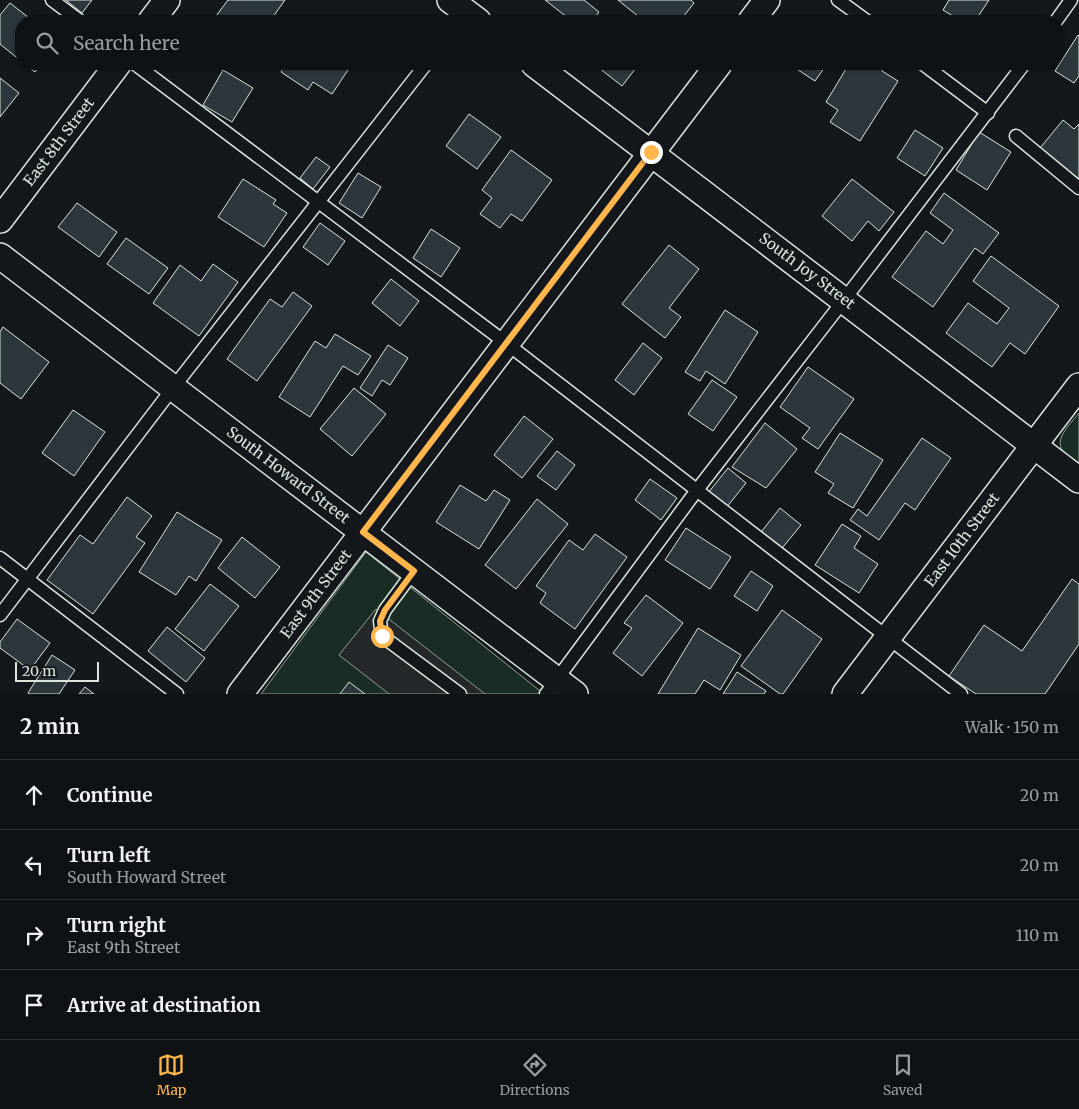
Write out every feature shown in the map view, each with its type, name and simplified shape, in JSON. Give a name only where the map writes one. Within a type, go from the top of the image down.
[{"type":"street","points":[[156,15],[167,0]]},
{"type":"street","points":[[756,15],[767,0]]},
{"type":"street","name":"East 8th Street","points":[[0,220],[113,70]]},
{"type":"street","name":"South Joy Street","points":[[542,70],[1079,480]]},
{"type":"street","name":"East 9th Street","points":[[240,694],[713,70]]},
{"type":"street","name":"South Howard Street","points":[[0,256],[414,571],[559,689]]},
{"type":"street","name":"East 10th Street","points":[[845,694],[1079,386]]},
{"type":"lane","points":[[52,0],[72,15]]},
{"type":"lane","points":[[838,0],[858,15]]},
{"type":"lane","points":[[1060,15],[1071,0]]},
{"type":"lane","points":[[143,70],[506,343],[961,694]]},
{"type":"lane","points":[[0,614],[173,388],[421,70]]},
{"type":"lane","points":[[931,70],[988,113]]},
{"type":"lane","points":[[559,689],[697,490],[1020,70]]},
{"type":"lane","points":[[1016,136],[1079,188]]},
{"type":"lane","points":[[0,558],[177,694]]},
{"type":"lane","points":[[414,571],[385,610],[380,621],[382,636],[460,694]]},
{"type":"green space","points":[[1079,413],[1079,463],[1063,451],[1060,441]]},
{"type":"green space","points":[[366,552],[544,694],[261,694]]},
{"type":"shaded area","points":[[376,609],[485,694],[389,694],[339,655]]},
{"type":"building","points":[[66,0],[92,0],[82,13]]},
{"type":"building","points":[[228,0],[285,0],[274,15],[217,15]]},
{"type":"building","points":[[545,0],[584,0],[599,12],[597,15],[564,15]]},
{"type":"building","points":[[618,0],[691,0],[694,3],[685,15],[637,15]]},
{"type":"building","points":[[949,0],[989,0],[979,15],[951,15],[943,10]]},
{"type":"building","points":[[10,3],[25,15],[15,15],[15,56],[0,44],[0,15]]},
{"type":"building","points":[[1078,35],[1079,76],[1074,83],[1055,71],[1064,70],[1064,57]]},
{"type":"building","points":[[223,70],[253,88],[232,122],[203,105]]},
{"type":"building","points":[[282,70],[348,70],[332,94],[313,82],[308,90],[281,72]]},
{"type":"building","points":[[602,70],[634,70],[622,86]]},
{"type":"building","points":[[798,70],[823,70],[815,81]]},
{"type":"building","points":[[845,70],[883,70],[898,81],[860,141],[830,122],[838,110],[826,102]]},
{"type":"building","points":[[0,78],[19,93],[0,117]]},
{"type":"building","points":[[469,114],[501,137],[477,169],[446,146]]},
{"type":"building","points":[[1063,120],[1074,129],[1079,124],[1079,187],[1036,153]]},
{"type":"building","points":[[915,130],[943,148],[925,176],[897,158]]},
{"type":"building","points":[[979,132],[1011,152],[987,190],[956,170]]},
{"type":"building","points":[[511,150],[552,180],[522,221],[511,214],[500,228],[480,214],[492,198],[482,190]]},
{"type":"building","points":[[316,157],[330,167],[313,189],[300,178]]},
{"type":"building","points":[[358,173],[381,187],[362,218],[339,203]]},
{"type":"building","points":[[243,179],[276,200],[273,204],[287,213],[264,247],[218,217]]},
{"type":"building","points":[[852,179],[894,212],[879,231],[868,221],[852,241],[822,216]]},
{"type":"building","points":[[944,193],[999,233],[983,254],[975,248],[933,307],[892,277],[926,231],[943,244],[953,230],[930,213]]},
{"type":"building","points":[[77,203],[117,232],[99,257],[58,227]]},
{"type":"building","points":[[320,223],[345,241],[328,265],[303,247]]},
{"type":"building","points":[[431,229],[460,248],[441,277],[413,258]]},
{"type":"building","points":[[126,238],[168,268],[149,294],[107,264]]},
{"type":"building","points":[[669,245],[699,269],[669,308],[681,317],[665,338],[622,304]]},
{"type":"building","points":[[991,256],[1059,306],[1025,354],[1010,343],[992,367],[946,333],[968,303],[997,324],[1009,308],[973,281]]},
{"type":"building","points":[[213,264],[238,282],[199,336],[153,303],[180,265],[201,281]]},
{"type":"building","points":[[391,279],[419,301],[400,326],[372,303]]},
{"type":"building","points":[[293,292],[312,306],[257,381],[227,359],[270,299],[282,307]]},
{"type":"building","points":[[725,310],[758,332],[725,384],[706,371],[700,381],[685,372]]},
{"type":"building","points":[[3,327],[49,362],[21,399],[0,383],[0,332]]},
{"type":"building","points":[[335,334],[371,356],[358,375],[343,366],[310,417],[279,397],[315,341],[326,348]]},
{"type":"building","points":[[643,343],[662,358],[634,395],[615,380]]},
{"type":"building","points":[[388,345],[408,358],[390,385],[382,380],[372,396],[360,388]]},
{"type":"building","points":[[808,367],[854,399],[818,449],[802,438],[810,428],[780,407]]},
{"type":"building","points":[[712,380],[737,397],[713,431],[688,414]]},
{"type":"building","points":[[354,388],[386,414],[352,456],[320,429]]},
{"type":"building","points":[[73,410],[105,432],[74,476],[42,453]]},
{"type":"building","points":[[524,416],[553,439],[522,478],[494,455]]},
{"type":"building","points":[[765,423],[797,449],[766,488],[732,467]]},
{"type":"building","points":[[840,433],[883,460],[853,508],[828,493],[834,484],[815,472]]},
{"type":"building","points":[[922,438],[951,458],[915,510],[905,503],[879,540],[850,520],[858,509],[867,516]]},
{"type":"building","points":[[557,451],[575,465],[556,490],[537,476]]},
{"type":"building","points":[[728,468],[746,483],[726,508],[708,493]]},
{"type":"building","points":[[650,479],[677,498],[661,520],[635,500]]},
{"type":"building","points":[[460,485],[486,501],[494,490],[510,500],[479,549],[436,522]]},
{"type":"building","points":[[127,497],[152,516],[136,537],[145,543],[93,614],[47,580],[80,535],[93,544]]},
{"type":"building","points":[[537,499],[568,524],[516,589],[485,565]]},
{"type":"building","points":[[780,508],[801,525],[779,552],[758,536]]},
{"type":"building","points":[[177,512],[222,540],[196,581],[189,576],[176,595],[139,572]]},
{"type":"building","points":[[842,524],[861,536],[854,548],[878,564],[859,593],[815,565]]},
{"type":"building","points":[[686,528],[731,557],[710,589],[665,560]]},
{"type":"building","points":[[595,534],[627,557],[575,629],[540,603],[546,593],[536,586],[569,540],[583,550]]},
{"type":"building","points":[[242,537],[280,567],[255,598],[218,568]]},
{"type":"building","points":[[751,571],[773,586],[757,611],[734,596]]},
{"type":"building","points":[[1072,579],[1079,584],[1079,644],[1045,694],[976,694],[949,676],[984,625],[1022,651]]},
{"type":"building","points":[[210,584],[239,606],[204,651],[175,629]]},
{"type":"building","points":[[646,595],[683,623],[642,676],[613,653],[632,628],[624,623]]},
{"type":"building","points":[[782,610],[822,639],[783,694],[780,694],[741,666]]},
{"type":"building","points":[[17,619],[50,643],[30,670],[0,648],[0,642]]},
{"type":"building","points":[[167,627],[205,658],[186,682],[148,651]]},
{"type":"building","points":[[698,628],[741,655],[720,690],[704,680],[695,694],[658,694]]},
{"type":"building","points":[[52,655],[75,670],[59,694],[28,693]]},
{"type":"building","points":[[737,672],[766,691],[764,694],[723,694]]},
{"type":"building","points":[[349,682],[365,694],[340,694]]},
{"type":"building","points":[[85,687],[94,694],[79,694]]},
{"type":"route","points":[[382,636],[380,621],[385,610],[414,571],[363,532],[651,152]]}]
